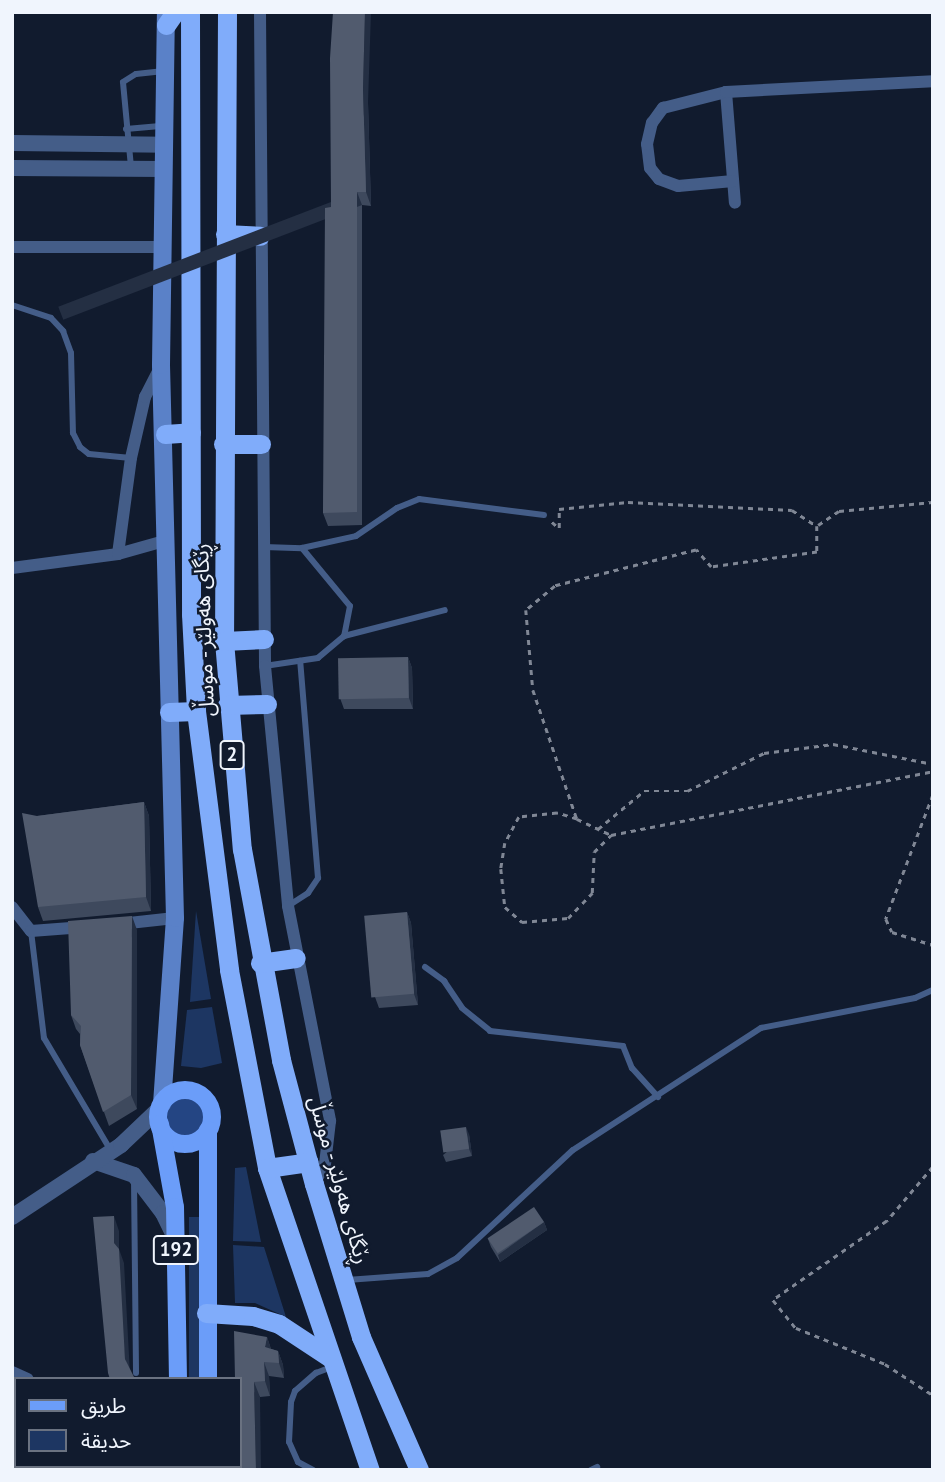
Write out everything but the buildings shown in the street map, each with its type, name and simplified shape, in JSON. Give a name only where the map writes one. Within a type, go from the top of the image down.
[{"type":"highway","name":"ڕێگای هەولێر - موسڵ","points":[[190,12],[191,432],[196,711],[229,970],[267,1168],[370,1470]]},
{"type":"highway","name":"ڕێگای هەولێر - موسڵ","points":[[229,15],[223,444],[224,641],[227,705],[242,849],[260,963],[314,1184],[361,1338],[419,1470]]},
{"type":"highway","points":[[225,234],[260,236]]},
{"type":"highway","points":[[165,434],[191,432]]},
{"type":"highway","points":[[223,444],[261,444]]},
{"type":"highway","points":[[224,641],[264,639]]},
{"type":"highway","points":[[227,705],[267,704]]},
{"type":"highway","points":[[169,712],[196,711]]},
{"type":"highway","points":[[260,963],[296,958]]},
{"type":"highway","points":[[267,1168],[309,1162]]},
{"type":"highway","points":[[206,1313],[253,1316],[279,1324],[331,1362]]},
{"type":"main road","points":[[161,1112],[178,1091],[198,1094],[211,1110],[208,1130],[198,1140],[185,1144],[166,1136],[161,1112],[175,918],[164,541],[165,434],[161,365],[169,16]]},
{"type":"main road","name":"192","points":[[161,1112],[172,1180],[176,1240],[178,1377]]},
{"type":"main road","name":"192","points":[[208,1130],[208,1377]]},
{"type":"street","points":[[260,12],[261,444],[265,666],[288,906],[296,958],[330,1121],[327,1153],[314,1184]]},
{"type":"street","points":[[733,181],[678,186],[659,179],[650,168],[647,144],[652,123],[663,108],[726,92],[933,81]]},
{"type":"street","points":[[726,92],[735,203]]},
{"type":"street","points":[[12,143],[127,137],[165,145]]},
{"type":"street","points":[[12,169],[164,169]]},
{"type":"street","points":[[12,247],[163,247]]},
{"type":"street","points":[[118,554],[131,458],[145,397],[161,365]]},
{"type":"street","points":[[12,568],[118,554],[164,541]]},
{"type":"street","points":[[12,907],[31,930],[175,918]]},
{"type":"street","points":[[12,1217],[111,1150],[161,1112]]},
{"type":"street","points":[[93,1161],[134,1175],[163,1213],[176,1240]]},
{"type":"lane","points":[[131,169],[123,82],[136,74],[166,71]]},
{"type":"lane","points":[[127,137],[165,126]]},
{"type":"lane","points":[[12,306],[51,317],[63,331],[71,353],[73,433],[80,447],[89,454],[131,458]]},
{"type":"lane","points":[[262,547],[302,548],[356,536],[397,508],[419,499],[544,515]]},
{"type":"lane","points":[[302,548],[350,606],[344,636]]},
{"type":"lane","points":[[265,666],[318,658],[344,636],[445,610]]},
{"type":"lane","points":[[288,906],[308,893],[318,878],[300,661]]},
{"type":"lane","points":[[31,930],[44,1038],[111,1150]]},
{"type":"lane","points":[[425,967],[444,981],[462,1009],[490,1031],[623,1046],[632,1068],[658,1097]]},
{"type":"lane","points":[[345,1280],[428,1274],[457,1258],[573,1150],[761,1028],[915,998],[933,990]]},
{"type":"lane","points":[[134,1175],[136,1373]]},
{"type":"lane","points":[[313,1470],[298,1462],[289,1442],[291,1402],[295,1391],[331,1362]]},
{"type":"path","points":[[544,515],[559,528],[559,509],[628,502],[792,510],[817,526]]},
{"type":"path","points":[[817,526],[839,512],[933,502]]},
{"type":"path","points":[[577,819],[533,690],[526,610],[555,586],[696,550],[711,567],[817,552],[817,526]]},
{"type":"path","points":[[598,829],[643,791],[687,790],[764,753],[833,744],[933,764]]},
{"type":"path","points":[[611,835],[577,819],[544,814],[519,817],[505,843],[501,869],[505,907],[522,922],[568,918],[592,893],[594,852],[611,835],[933,771]]},
{"type":"path","points":[[933,795],[886,919],[892,932],[933,945]]},
{"type":"path","points":[[933,1167],[887,1221],[774,1300],[796,1328],[886,1364],[933,1395]]},
{"type":"green space","points":[[196,911],[211,999],[190,1002]]},
{"type":"green space","points":[[212,1007],[222,1063],[201,1068],[181,1066],[187,1010]]},
{"type":"green space","points":[[246,1167],[261,1242],[233,1241],[235,1168]]},
{"type":"green space","points":[[189,1217],[199,1217],[199,1377],[189,1377]]},
{"type":"green space","points":[[233,1245],[264,1247],[286,1317],[255,1303],[235,1303]]},
{"type":"shaded area","points":[[186,1097],[200,1103],[206,1117],[200,1131],[186,1137],[172,1131],[166,1117],[172,1103]]}]
